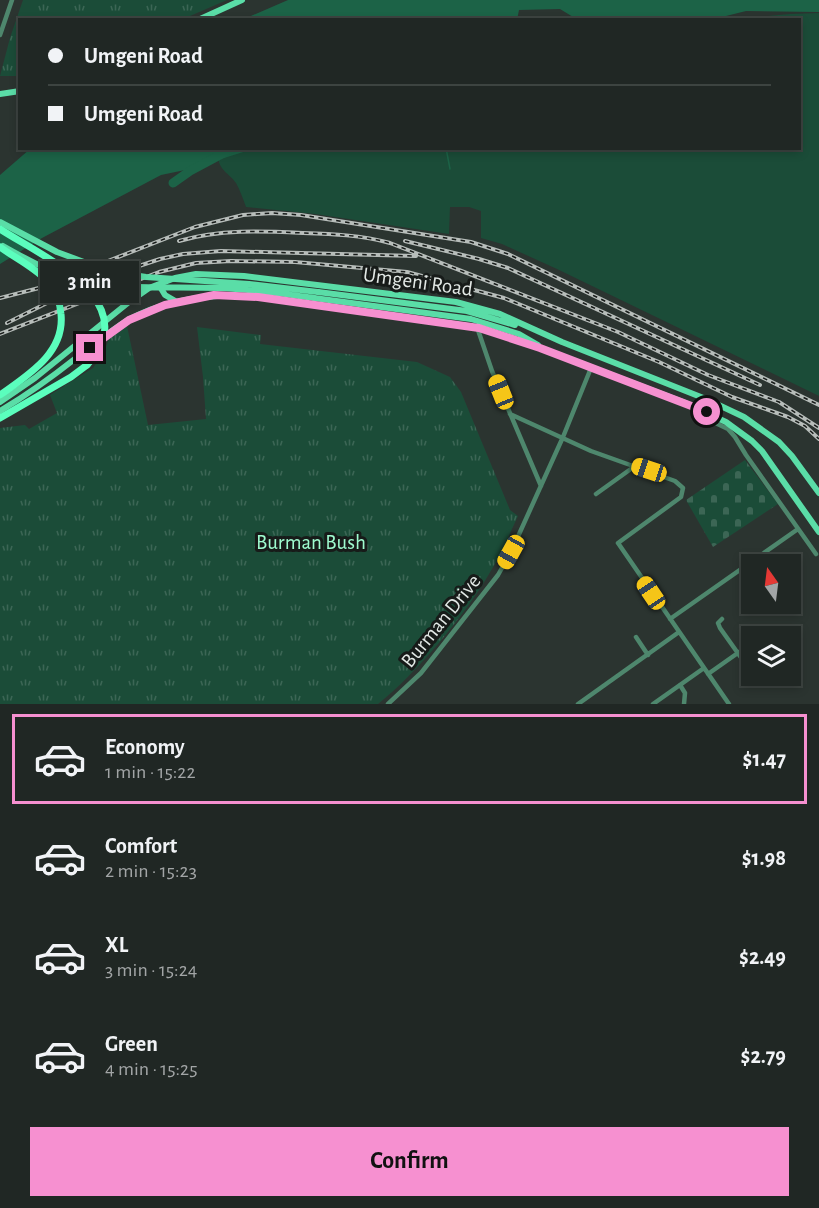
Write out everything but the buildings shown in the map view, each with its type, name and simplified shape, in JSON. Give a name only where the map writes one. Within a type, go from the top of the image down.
[{"type":"highway","points":[[0,230],[82,283],[98,302],[104,326],[99,349],[84,368],[0,418]]},
{"type":"highway","points":[[0,246],[48,282],[58,300],[62,324],[55,345],[46,359],[0,395]]},
{"type":"main road","points":[[202,18],[242,0]]},
{"type":"main road","points":[[0,94],[18,91]]},
{"type":"main road","points":[[0,222],[57,252],[108,271],[146,277],[249,284],[471,319],[527,337],[540,348]]},
{"type":"main road","points":[[0,246],[53,271],[103,285],[146,288],[218,288],[316,295],[467,311],[536,331]]},
{"type":"main road","name":"Umgeni Road","points":[[0,402],[35,378],[129,302],[159,283],[196,274],[219,274],[409,296],[472,306],[500,314],[536,331],[706,399],[744,417],[779,442],[819,493]]},
{"type":"main road","points":[[159,283],[165,295],[178,302]]},
{"type":"main road","name":"Umgeni Road","points":[[0,411],[39,387],[112,331],[142,314],[178,302],[214,295],[246,296],[477,327],[540,348],[696,408],[740,431],[762,451],[819,532]]},
{"type":"street","points":[[0,35],[12,0]]},
{"type":"street","points":[[477,327],[492,371],[541,486]]},
{"type":"street","name":"Burman Drive","points":[[388,704],[422,673],[494,581],[511,552],[563,437],[591,368]]},
{"type":"street","points":[[696,408],[707,419],[732,432],[816,554]]},
{"type":"street","points":[[510,414],[591,451],[675,481],[683,488],[683,493],[675,502],[618,543],[729,704]]},
{"type":"street","points":[[596,494],[636,466]]},
{"type":"street","points":[[669,619],[798,529]]},
{"type":"street","points":[[722,619],[719,626],[741,659]]},
{"type":"street","points":[[578,704],[679,632]]},
{"type":"street","points":[[636,637],[648,654]]},
{"type":"street","points":[[708,674],[741,650]]},
{"type":"street","points":[[653,704],[704,668]]},
{"type":"street","points":[[680,685],[685,693],[684,704]]},
{"type":"green space","points":[[23,0],[227,0],[185,18],[18,18],[18,76],[0,76]]},
{"type":"green space","points":[[819,13],[819,396],[557,269],[502,244],[481,238],[481,211],[469,207],[450,207],[449,234],[315,214],[246,207],[236,183],[219,162],[218,158],[236,150],[801,150],[801,18],[747,18]]},
{"type":"green space","name":"Burman Bush","points":[[127,326],[148,425],[206,419],[197,327],[261,335],[260,344],[417,362],[450,377],[461,392],[510,510],[518,516],[493,567],[467,607],[408,677],[378,704],[0,704],[0,428],[25,425],[29,429],[57,413],[50,395],[93,368],[103,354],[109,339]]},
{"type":"green space","points":[[745,460],[778,504],[713,547],[686,500]]},
{"type":"shaded area","points":[[288,0],[819,0],[819,12],[746,11],[718,18],[575,18],[560,9],[519,10],[517,18],[246,18]]},
{"type":"shaded area","points":[[29,150],[250,150],[161,175],[42,238],[0,264],[0,175]]},
{"type":"waterway","points":[[173,183],[229,150]]},
{"type":"waterway","points":[[446,150],[450,169]]},
{"type":"railway","points":[[0,298],[39,288],[195,227],[243,215],[272,213],[301,215],[471,242],[508,254],[819,405]]},
{"type":"railway","points":[[179,241],[210,234],[256,231],[346,235],[390,243],[618,332],[708,375],[779,402],[819,428]]},
{"type":"railway","points":[[405,241],[508,268],[760,385]]},
{"type":"railway","points":[[7,323],[49,302],[133,268],[183,254],[221,251],[416,256]]},
{"type":"railway","points":[[0,334],[159,272],[196,263],[295,262],[407,272],[504,298],[659,362],[732,397],[788,417],[805,426],[819,439]]},
{"type":"route","points":[[90,348],[129,320],[165,305],[214,295],[258,297],[479,328],[540,348],[707,412]]}]
